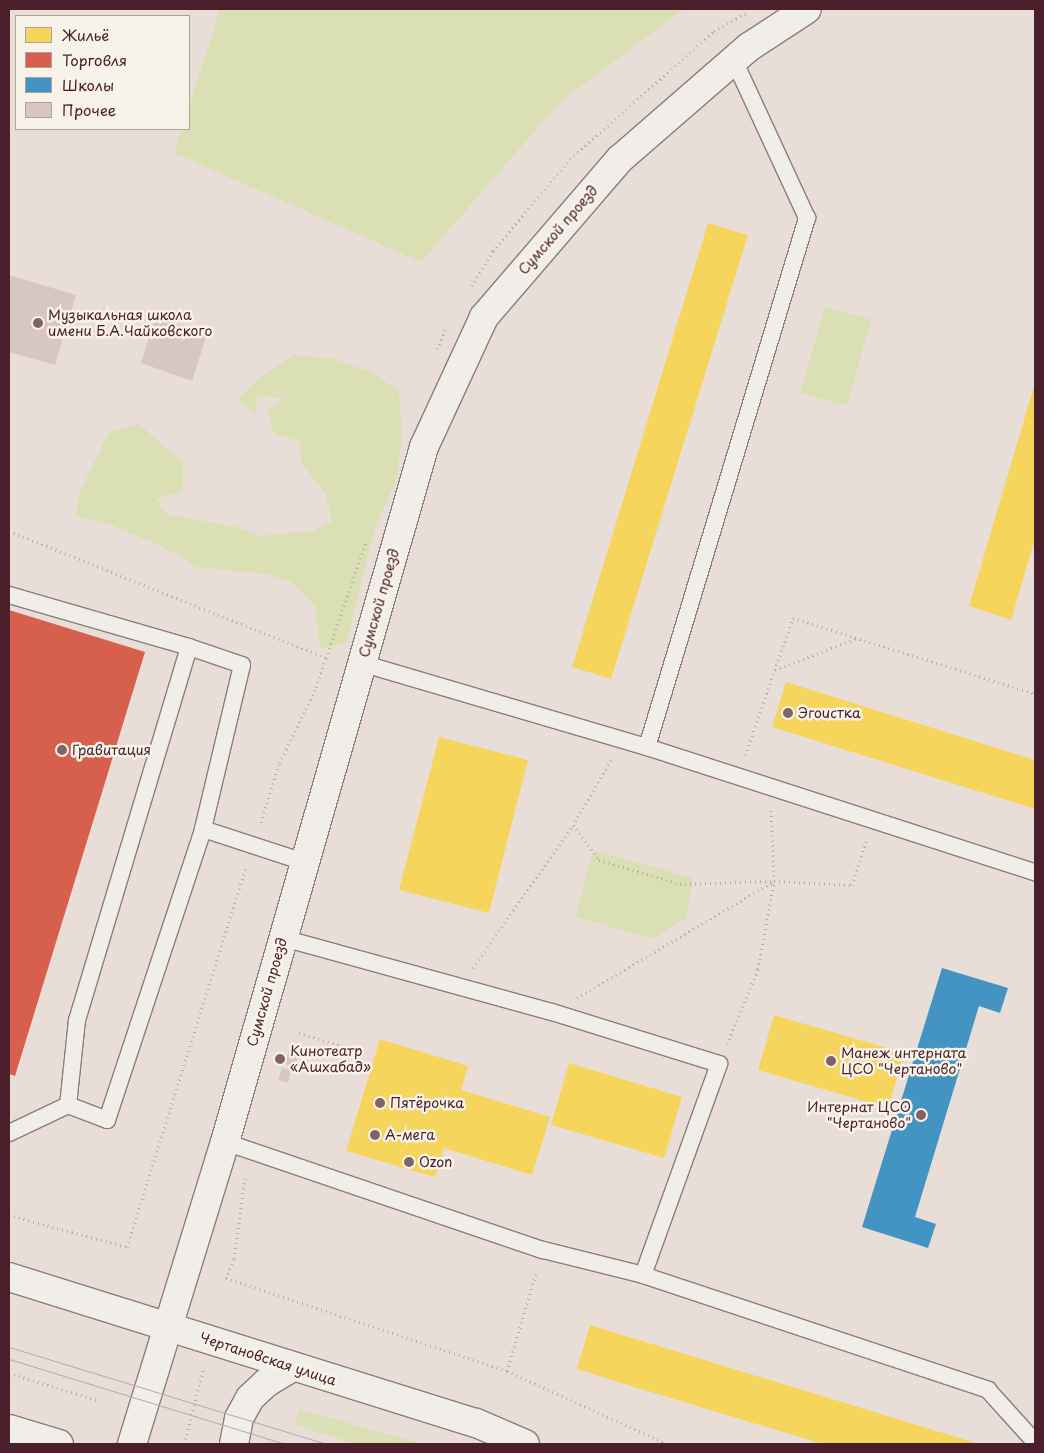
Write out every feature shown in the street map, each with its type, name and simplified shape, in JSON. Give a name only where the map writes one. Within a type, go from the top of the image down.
[{"type":"street","name":"Сумской проезд","points":[[132,1444],[168,1328],[237,1147],[283,938],[424,446],[484,317],[620,159],[734,60],[807,9]]},
{"type":"street","name":"Чертановская улица","points":[[9,1278],[291,1368],[476,1423],[525,1444]]},
{"type":"street","points":[[234,1444],[239,1418],[250,1398],[266,1383],[291,1368]]},
{"type":"street","points":[[9,1429],[58,1444]]},
{"type":"lane","points":[[647,747],[807,218],[734,60]]},
{"type":"lane","points":[[9,595],[189,647],[242,665],[203,829],[106,1120],[68,1105],[9,1133]]},
{"type":"lane","points":[[68,1105],[77,1020],[189,647]]},
{"type":"lane","points":[[362,662],[738,774],[1035,872]]},
{"type":"lane","points":[[203,829],[304,862]]},
{"type":"lane","points":[[283,938],[458,989],[552,1012],[719,1064],[643,1275]]},
{"type":"lane","points":[[237,1147],[543,1250],[643,1275],[988,1390],[1035,1442]]},
{"type":"path","points":[[9,531],[326,658],[315,690],[279,764],[126,1247],[9,1215]]},
{"type":"path","points":[[738,774],[792,618],[1035,694]]},
{"type":"path","points":[[774,670],[857,638]]},
{"type":"path","points":[[458,989],[573,825],[623,740]]},
{"type":"path","points":[[719,1064],[758,969],[774,880],[770,785]]},
{"type":"path","points":[[573,825],[599,860],[680,884],[774,880],[852,885],[874,819]]},
{"type":"path","points":[[552,1012],[774,880]]},
{"type":"path","points":[[299,1033],[352,1049]]},
{"type":"path","points":[[237,1147],[234,1259],[226,1278],[507,1371],[667,1444]]},
{"type":"path","points":[[507,1371],[543,1250]]},
{"type":"path","points":[[184,1444],[205,1361]]},
{"type":"path","points":[[9,1373],[100,1401]]},
{"type":"green space","points":[[220,9],[684,9],[560,102],[421,262],[174,153],[182,130],[190,130],[190,104]]},
{"type":"green space","points":[[825,307],[871,320],[847,406],[800,393]]},
{"type":"green space","points":[[294,355],[334,359],[372,373],[399,391],[402,434],[397,478],[374,530],[346,643],[320,649],[315,606],[292,582],[266,574],[196,567],[165,548],[104,522],[75,516],[81,489],[109,432],[139,424],[183,463],[183,490],[156,499],[167,514],[236,527],[259,536],[313,531],[332,521],[326,495],[301,462],[300,441],[274,434],[267,411],[282,398],[258,396],[255,415],[238,400],[261,377]]},
{"type":"green space","points":[[593,850],[693,878],[686,918],[652,939],[576,917]]},
{"type":"green space","points":[[299,1409],[425,1444],[355,1444],[295,1425]]},
{"type":"building: Жильё","points":[[708,223],[748,235],[611,679],[572,667]]},
{"type":"building: Жильё","points":[[1035,383],[1035,538],[1011,620],[969,606]]},
{"type":"building: Жильё","points":[[786,682],[1035,760],[1035,809],[772,727]]},
{"type":"building: Жильё","points":[[439,737],[528,760],[489,913],[399,890]]},
{"type":"building: Жильё","name":"Манеж интерната ЦСО \"Чертаново\"","points":[[774,1015],[904,1053],[888,1108],[758,1070]]},
{"type":"building: Жильё","points":[[380,1039],[468,1066],[461,1090],[550,1117],[532,1175],[444,1148],[435,1177],[346,1151]]},
{"type":"building: Жильё","points":[[569,1063],[682,1097],[664,1158],[551,1125]]},
{"type":"building: Жильё","points":[[590,1325],[979,1444],[823,1444],[621,1383],[577,1369]]},
{"type":"building: Торговля","name":"Гравитация","points":[[9,610],[145,652],[15,1076],[9,1074]]},
{"type":"building: Школы","name":"Интернат ЦСО \"Чертаново\"","points":[[942,968],[1008,988],[1000,1013],[979,1006],[915,1217],[936,1224],[928,1248],[862,1227]]},
{"type":"building: Прочее","name":"Музыкальная школа имени Б.А.Чайковского","points":[[9,275],[76,295],[55,365],[9,352]]},
{"type":"building: Прочее","points":[[156,317],[207,334],[192,381],[141,363]]},
{"type":"building: Прочее","points":[[290,1047],[300,1050],[295,1067],[285,1064]]},
{"type":"building: Прочее","points":[[282,1068],[291,1070],[288,1083],[278,1080]]},
{"type":"tram line","points":[[9,1347],[326,1444]]},
{"type":"tram line","points":[[9,1359],[285,1444]]},
{"type":"place","name":"Музыкальная школа имени Б.А.Чайковского","points":[[38,323]]},
{"type":"place","name":"Эгоистка","points":[[788,713]]},
{"type":"place","name":"Гравитация","points":[[62,750]]},
{"type":"place","name":"Кинотеатр «Ашхабад»","points":[[280,1059]]},
{"type":"place","name":"Манеж интерната ЦСО \"Чертаново\"","points":[[831,1061]]},
{"type":"place","name":"Пятёрочка","points":[[380,1103]]},
{"type":"place","name":"Интернат ЦСО \"Чертаново\"","points":[[921,1115]]},
{"type":"place","name":"А-мега","points":[[375,1135]]},
{"type":"place","name":"Ozon","points":[[409,1162]]}]
